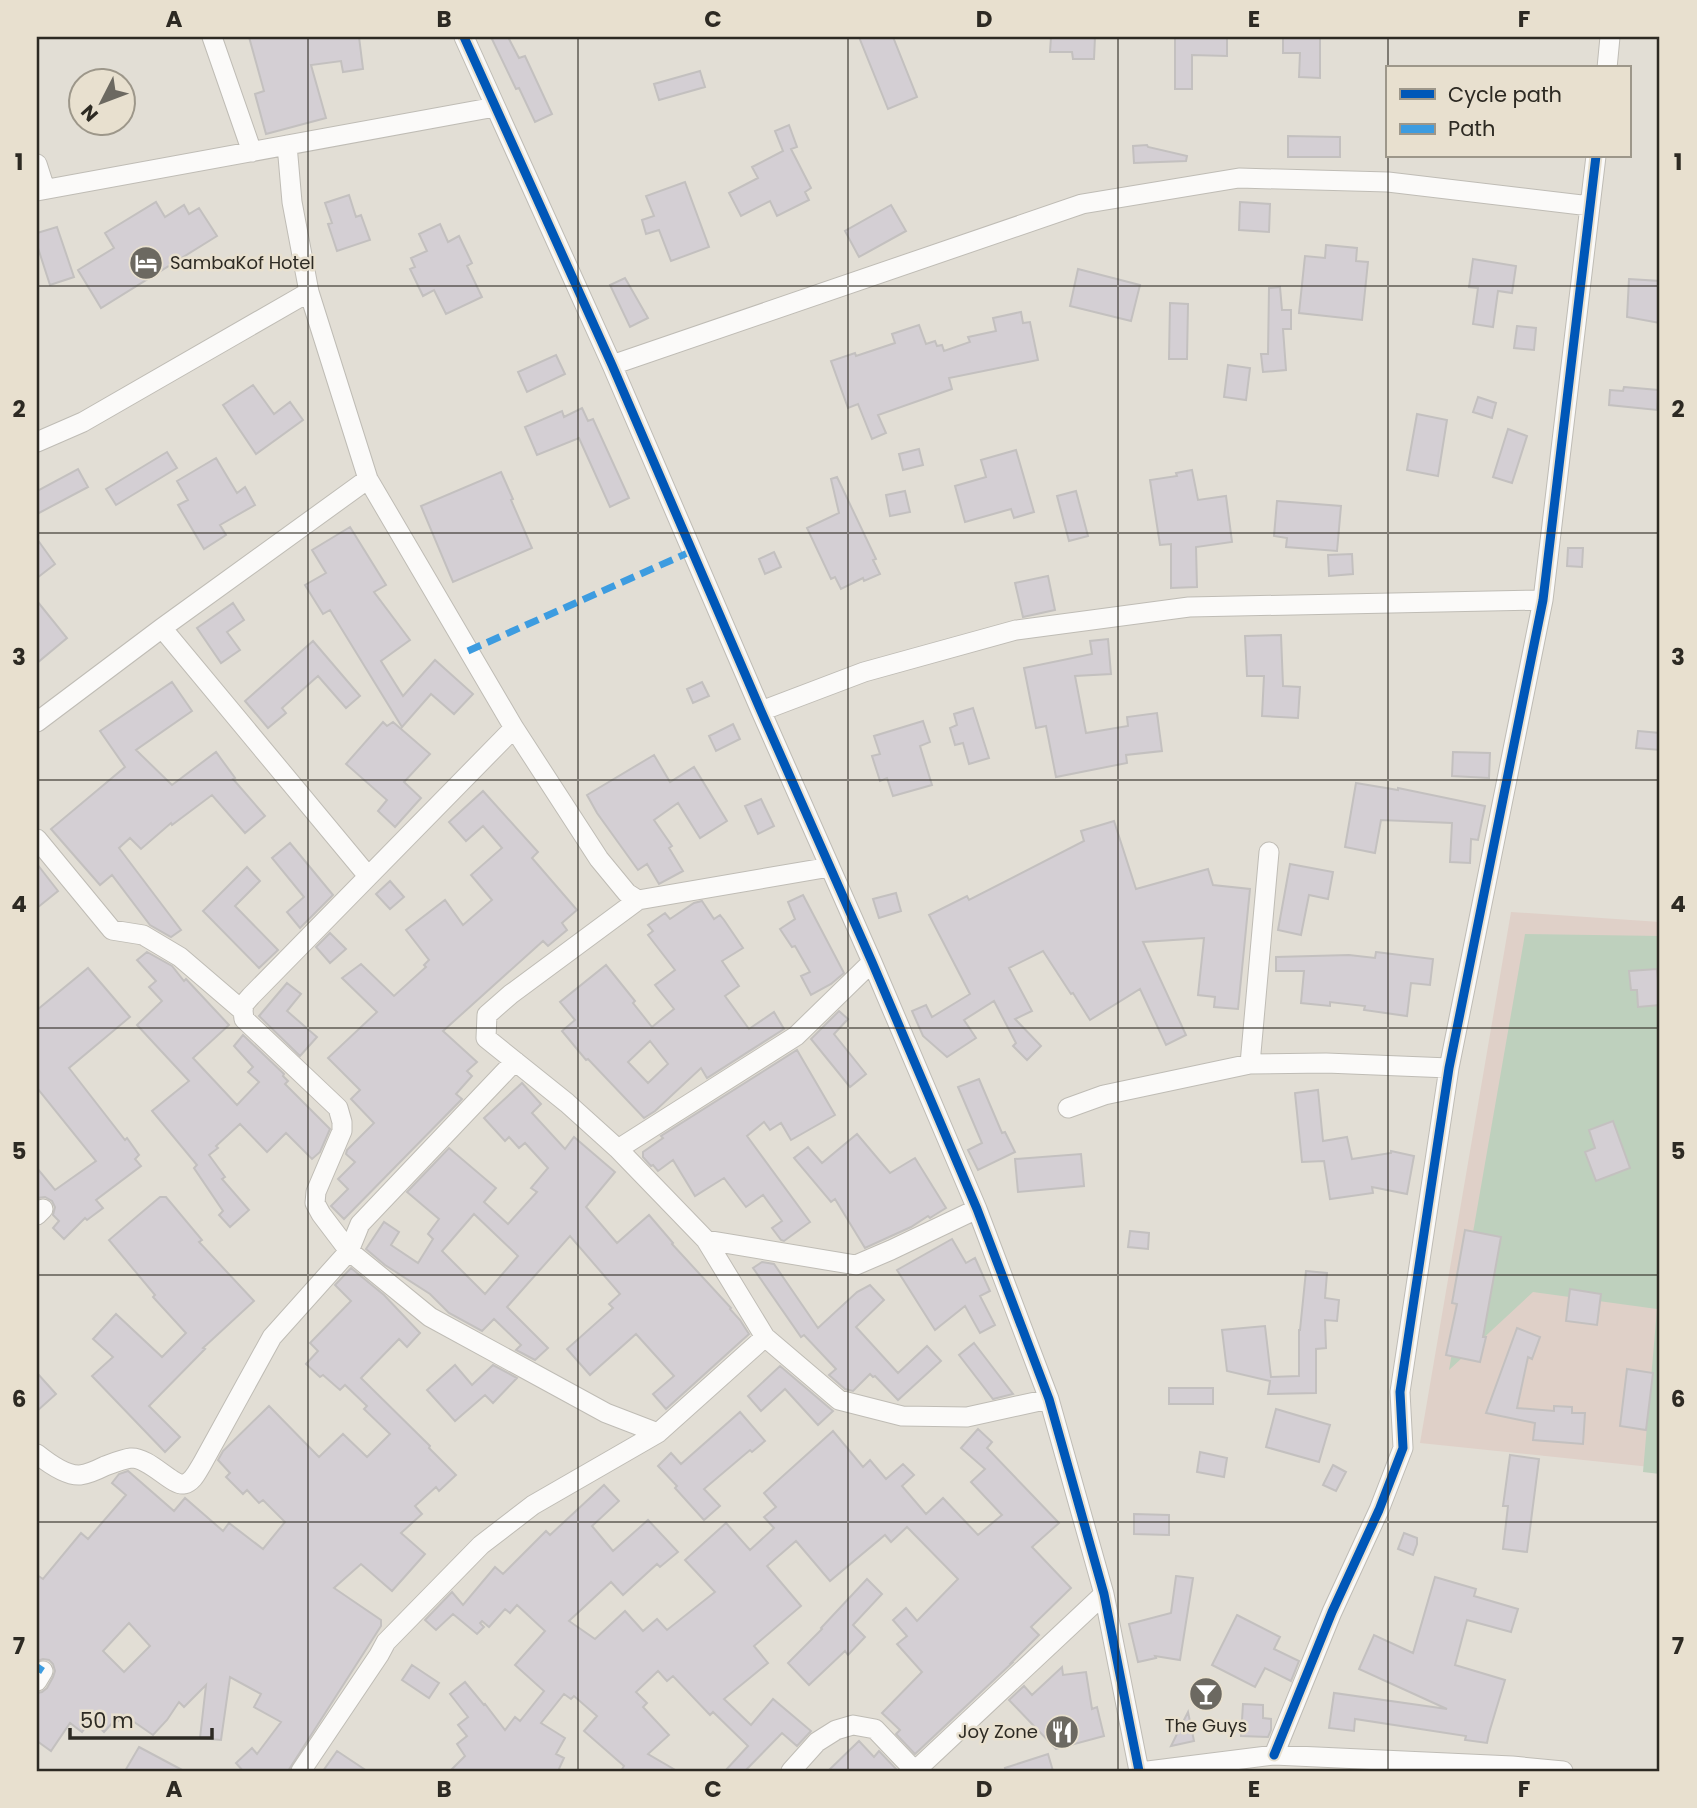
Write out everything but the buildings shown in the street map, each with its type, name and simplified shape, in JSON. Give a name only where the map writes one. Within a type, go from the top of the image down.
[{"type":"street","points":[[212,37],[253,152]]},
{"type":"street","points":[[464,37],[612,365],[977,1209],[1049,1399],[1104,1594],[1139,1771]]},
{"type":"street","points":[[1607,66],[1610,37]]},
{"type":"street","points":[[37,164],[41,190],[495,107]]},
{"type":"street","points":[[286,145],[292,202],[309,292],[368,479],[514,728],[599,859],[627,893],[638,900]]},
{"type":"street","points":[[1275,1755],[1332,1612],[1379,1510],[1403,1448],[1400,1392],[1449,1068],[1543,600],[1596,158]]},
{"type":"street","points":[[612,365],[1082,204],[1239,178],[1388,182],[1590,206]]},
{"type":"street","points":[[37,442],[83,422],[309,292]]},
{"type":"street","points":[[37,722],[368,479]]},
{"type":"street","points":[[761,711],[864,672],[1016,630],[1189,607],[1543,600]]},
{"type":"street","points":[[162,628],[368,876]]},
{"type":"street","points":[[514,728],[251,996],[244,1004],[244,1019],[338,1108],[342,1131],[316,1192],[315,1203],[349,1251],[430,1317],[606,1413],[658,1433]]},
{"type":"street","points":[[37,839],[112,930],[143,935],[180,957],[243,1011]]},
{"type":"street","points":[[1250,1064],[1269,852]]},
{"type":"street","points":[[830,867],[638,900],[511,994],[487,1016],[486,1038],[567,1103],[618,1149],[706,1240],[765,1337],[839,1400],[902,1416],[967,1417],[1049,1399]]},
{"type":"street","points":[[618,1149],[796,1036],[872,962]]},
{"type":"street","points":[[37,1454],[49,1464],[77,1475],[133,1458],[145,1462],[179,1484],[186,1484],[202,1464],[272,1337],[349,1251],[360,1224],[515,1061]]},
{"type":"street","points":[[1068,1108],[1104,1095],[1250,1064],[1326,1063],[1449,1068]]},
{"type":"street","points":[[706,1240],[856,1265],[977,1209]]},
{"type":"street","points":[[301,1771],[386,1642],[481,1545],[533,1505],[658,1433],[765,1337]]},
{"type":"street","points":[[791,1771],[817,1742],[836,1730],[853,1726],[875,1728],[915,1771],[1104,1594]]},
{"type":"street","points":[[1148,1771],[1275,1755],[1563,1771]]},
{"type":"shaded area","points":[[1511,912],[1660,922],[1660,1468],[1420,1443]]},
{"type":"green space","points":[[1525,934],[1660,936],[1660,1474],[1643,1472],[1657,1309],[1533,1292],[1449,1370]]},
{"type":"marked path","points":[[468,651],[692,551]]},
{"type":"marked path","points":[[37,1667],[43,1671]]},
{"type":"cycle path","points":[[464,37],[612,365],[977,1209],[1049,1399],[1104,1594],[1139,1771]]},
{"type":"cycle path","points":[[1274,1755],[1403,1448],[1400,1392],[1449,1068],[1543,600],[1596,158]]},
{"type":"place","name":"SambaKof Hotel","points":[[146,263]]},
{"type":"place","name":"The Guys","points":[[1206,1694]]},
{"type":"place","name":"Joy Zone","points":[[1062,1732]]}]
